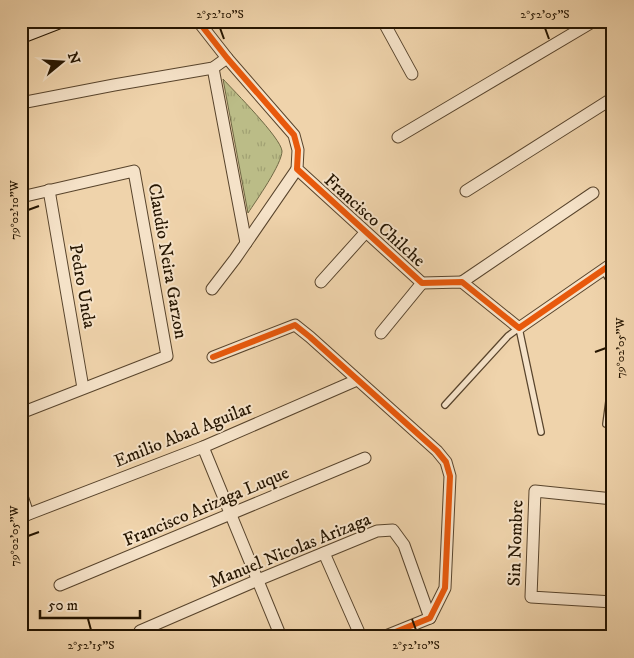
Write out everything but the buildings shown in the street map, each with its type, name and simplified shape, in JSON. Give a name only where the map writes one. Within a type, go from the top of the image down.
[{"type":"street","points":[[21,35],[57,21]]},
{"type":"street","points":[[198,21],[227,58],[294,135],[298,150],[297,169],[212,289]]},
{"type":"street","points":[[383,21],[412,74]]},
{"type":"street","points":[[398,137],[594,21]]},
{"type":"street","points":[[21,104],[114,85],[213,68],[227,58]]},
{"type":"street","points":[[213,68],[246,243]]},
{"type":"street","points":[[466,192],[613,98]]},
{"type":"street","name":"Francisco Chilche","points":[[297,169],[422,283],[462,282]]},
{"type":"street","name":"Claudio Neira Garzon","points":[[48,190],[134,171],[167,356],[83,388]]},
{"type":"street","points":[[21,197],[48,190]]},
{"type":"street","name":"Pedro Unda","points":[[48,190],[83,388]]},
{"type":"street","points":[[593,193],[462,282],[519,328],[613,264]]},
{"type":"street","points":[[321,282],[365,233]]},
{"type":"street","points":[[381,333],[422,283]]},
{"type":"street","points":[[213,357],[295,326],[310,337],[437,451],[446,462],[450,476],[445,588],[430,618],[382,637]]},
{"type":"street","name":"Emilio Abad Aguilar","points":[[25,516],[203,447],[357,380]]},
{"type":"street","points":[[21,413],[83,388]]},
{"type":"street","points":[[203,447],[281,637]]},
{"type":"street","name":"Francisco Arizaga Luque","points":[[60,585],[365,458]]},
{"type":"street","name":"Sin Nombre","points":[[613,499],[535,491],[531,597],[613,602]]},
{"type":"street","points":[[21,493],[25,516]]},
{"type":"street","name":"Manuel Nicolas Arizaga","points":[[140,631],[377,531],[393,530],[404,544],[430,618]]},
{"type":"street","points":[[324,553],[361,637]]},
{"type":"lane","points":[[603,270],[613,285]]},
{"type":"lane","points":[[445,405],[508,336],[519,328],[541,432]]},
{"type":"lane","points":[[606,424],[613,371]]},
{"type":"green space","points":[[223,79],[266,126],[280,145],[282,151],[278,164],[248,213]]},
{"type":"cycle path","points":[[198,21],[227,58],[294,135],[298,150],[297,169],[422,283],[462,282],[519,328],[613,263]]},
{"type":"cycle path","points":[[213,357],[295,325],[437,451],[446,462],[450,476],[445,588],[430,618],[383,637]]}]
